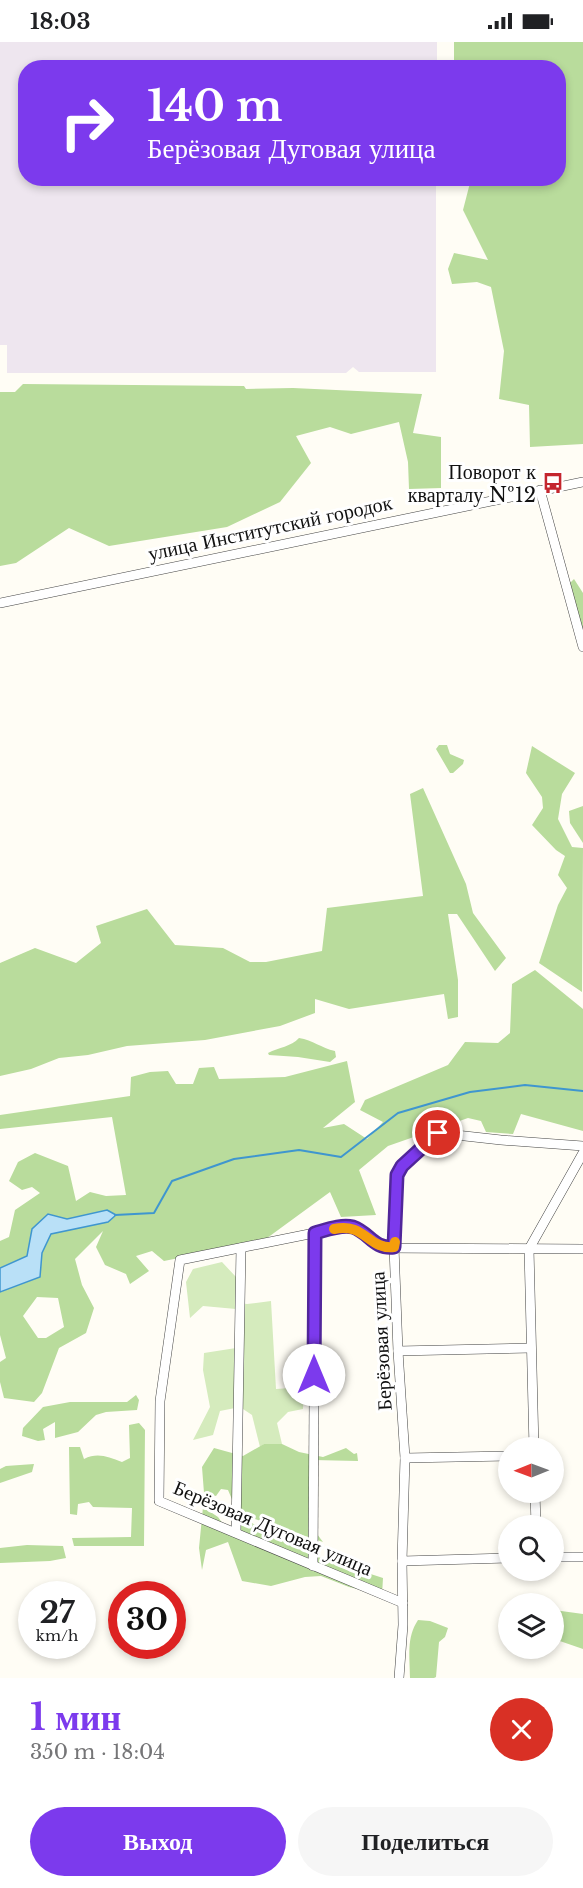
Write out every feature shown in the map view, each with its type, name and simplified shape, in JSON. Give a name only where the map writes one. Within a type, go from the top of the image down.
[{"type":"street","name":"улица Институтский городок","points":[[0,603],[583,482]]},
{"type":"street","points":[[540,490],[583,647]]},
{"type":"street","name":"Берёзовая улица","points":[[399,1678],[403,1603],[405,1458],[394,1247],[397,1175],[402,1166],[438,1133],[583,1146]]},
{"type":"street","points":[[534,1437],[529,1249],[583,1153]]},
{"type":"street","name":"Берёзовая Дуговая улица","points":[[403,1603],[159,1501],[159,1401],[180,1260],[344,1227],[353,1227],[385,1248],[583,1249]]},
{"type":"street","points":[[313,1566],[315,1233]]},
{"type":"street","points":[[236,1532],[241,1248]]},
{"type":"street","points":[[398,1351],[531,1348]]},
{"type":"street","points":[[405,1458],[498,1456]]},
{"type":"street","points":[[564,1557],[583,1557]]},
{"type":"street","points":[[402,1561],[498,1558]]},
{"type":"shaded area","points":[[0,42],[437,42],[437,60],[18,60],[18,186],[436,186],[436,372],[359,372],[353,367],[346,373],[7,373],[7,345],[0,345]]},
{"type":"green space","points":[[454,42],[583,42],[583,444],[530,447],[529,405],[499,399],[504,351],[491,287],[477,282],[452,284],[448,269],[454,253],[488,260],[463,210],[469,186],[566,186],[566,60],[454,60]]},
{"type":"green space","points":[[23,384],[244,386],[246,389],[293,388],[422,394],[413,433],[441,437],[441,488],[409,489],[408,462],[399,422],[351,434],[330,427],[296,436],[311,463],[280,502],[227,527],[109,546],[69,528],[16,563],[0,566],[0,392],[15,392]]},
{"type":"green space","points":[[574,579],[583,593],[583,631],[569,584]]},
{"type":"green space","points":[[439,745],[447,745],[450,754],[464,760],[463,764],[453,773],[450,773],[436,749]]},
{"type":"green space","points":[[532,746],[575,773],[562,794],[558,819],[572,847],[583,848],[582,992],[539,963],[558,905],[567,888],[558,875],[565,856],[532,825],[543,808],[542,797],[526,773]]},
{"type":"green space","points":[[423,788],[466,884],[473,913],[506,958],[495,971],[457,914],[448,914],[458,980],[458,1017],[448,1019],[444,994],[349,1009],[315,999],[315,1013],[280,1026],[205,1040],[127,1046],[88,1055],[59,1058],[31,1069],[0,1076],[0,963],[35,948],[76,963],[101,943],[96,926],[147,909],[175,945],[223,948],[250,962],[266,962],[322,951],[327,908],[423,896],[410,794]]},
{"type":"green space","points":[[583,806],[583,843],[570,823],[569,811]]},
{"type":"green space","points":[[535,970],[583,1009],[583,1131],[521,1114],[513,1134],[486,1132],[481,1121],[468,1118],[388,1146],[359,1170],[376,1215],[341,1217],[330,1192],[263,1241],[164,1261],[152,1251],[136,1256],[149,1271],[130,1284],[126,1274],[105,1265],[96,1247],[103,1231],[75,1259],[82,1285],[94,1308],[86,1333],[59,1348],[42,1393],[34,1402],[4,1398],[0,1382],[0,1362],[6,1358],[0,1335],[0,1292],[40,1277],[42,1253],[51,1234],[108,1222],[107,1210],[32,1229],[27,1256],[0,1268],[0,1241],[9,1237],[15,1210],[40,1193],[32,1187],[22,1190],[9,1181],[18,1162],[35,1153],[68,1166],[76,1201],[90,1192],[106,1196],[126,1195],[112,1117],[0,1129],[0,1115],[130,1096],[131,1077],[150,1072],[168,1071],[176,1084],[193,1084],[199,1068],[214,1067],[219,1079],[285,1077],[347,1061],[355,1102],[323,1128],[344,1124],[367,1139],[383,1122],[360,1110],[365,1100],[448,1065],[465,1042],[498,1043],[510,1033],[512,984]],"holes":[[[37,1297],[58,1298],[64,1327],[46,1338],[38,1338],[23,1316]]]},
{"type":"green space","points":[[299,1038],[335,1051],[336,1057],[330,1062],[269,1055],[268,1053],[289,1045]]},
{"type":"green space","points":[[222,1262],[236,1277],[240,1303],[271,1301],[276,1389],[304,1387],[303,1409],[288,1412],[277,1423],[282,1444],[264,1444],[260,1447],[252,1415],[240,1407],[220,1411],[213,1435],[193,1440],[210,1407],[203,1370],[204,1353],[236,1348],[236,1309],[203,1306],[190,1318],[186,1282],[193,1269]]},
{"type":"green space","points":[[136,1395],[139,1400],[137,1410],[96,1415],[78,1432],[55,1438],[55,1422],[43,1429],[45,1440],[38,1441],[22,1436],[23,1428],[43,1407],[70,1402],[127,1402]]},
{"type":"green space","points":[[139,1423],[145,1430],[144,1546],[74,1546],[72,1538],[131,1537],[132,1508],[93,1507],[89,1502],[78,1504],[77,1515],[70,1514],[69,1447],[80,1447],[84,1459],[98,1456],[122,1462],[130,1458],[129,1425]]},
{"type":"green space","points":[[264,1444],[282,1444],[299,1452],[323,1457],[346,1448],[354,1454],[357,1453],[358,1461],[313,1460],[314,1530],[323,1542],[255,1519],[234,1504],[228,1490],[221,1489],[216,1496],[204,1493],[202,1467],[214,1448],[243,1456]]},
{"type":"green space","points":[[34,1464],[32,1472],[0,1483],[0,1469],[6,1466]]},
{"type":"green space","points":[[203,1507],[218,1517],[228,1531],[244,1519],[312,1555],[383,1578],[382,1595],[349,1587],[321,1576],[305,1577],[271,1586],[242,1581],[228,1542],[206,1550],[202,1570],[199,1548]]},
{"type":"green space","points":[[27,1545],[63,1546],[66,1558],[0,1563],[0,1548]]},
{"type":"green space","points":[[564,1611],[583,1614],[583,1649],[564,1642]]},
{"type":"green space","points":[[418,1620],[430,1621],[448,1628],[445,1637],[439,1642],[436,1677],[434,1678],[410,1678],[410,1641]]},
{"type":"water","points":[[107,1210],[116,1215],[108,1222],[51,1234],[42,1253],[40,1277],[0,1292],[0,1268],[27,1256],[32,1229],[48,1214],[67,1219]]},
{"type":"waterway","points":[[115,1215],[154,1213],[172,1181],[234,1159],[299,1150],[341,1157],[398,1113],[470,1092],[525,1085],[583,1091]]},
{"type":"slow traffic","points":[[334,1229],[353,1227],[385,1248],[394,1247],[395,1242]]},
{"type":"place","name":"Поворот к кварталу №12","points":[[553,483]]},
{"type":"route","points":[[314,1375],[315,1233],[353,1227],[378,1245],[385,1248],[394,1247],[397,1175],[402,1166],[438,1133]]}]
